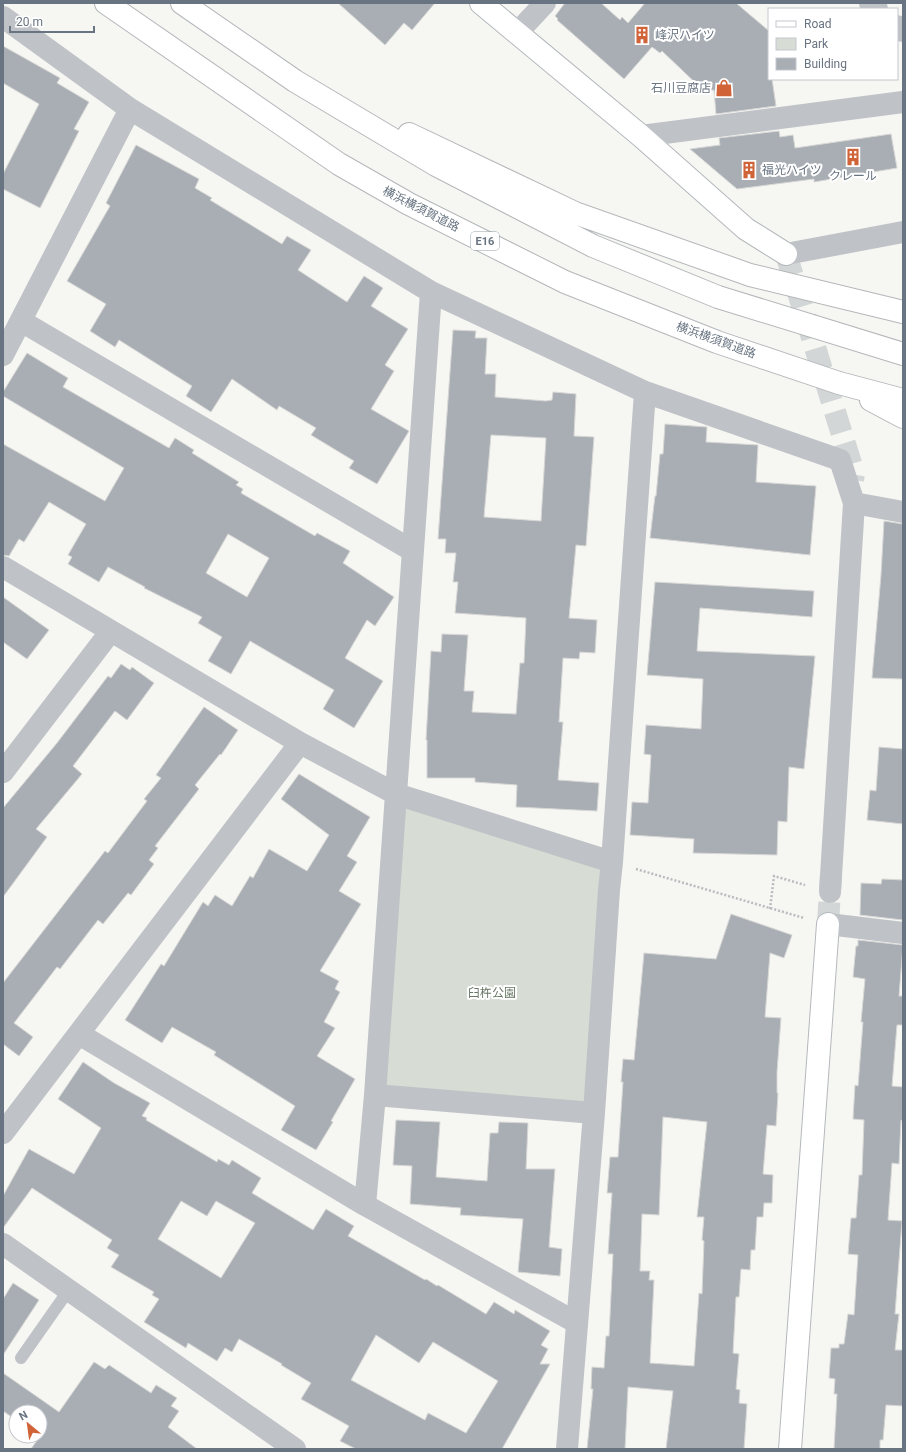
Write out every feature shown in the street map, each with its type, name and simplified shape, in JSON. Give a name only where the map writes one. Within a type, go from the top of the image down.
[{"type":"main road","name":"横浜横須賀道路","points":[[106,3],[339,164],[409,204],[565,282],[717,342],[839,383],[903,400]]},
{"type":"main road","points":[[182,3],[295,81],[436,165],[593,246],[718,297],[903,354]]},
{"type":"main road","points":[[481,3],[641,136],[746,229],[786,254]]},
{"type":"main road","points":[[295,81],[576,213],[750,275],[903,312]]},
{"type":"main road","points":[[839,383],[903,417]]},
{"type":"main road","points":[[790,1449],[828,924]]},
{"type":"street","points":[[517,33],[545,3]]},
{"type":"street","points":[[3,17],[130,109],[431,292],[645,392],[840,460],[854,503],[830,892]]},
{"type":"street","points":[[641,136],[903,102]]},
{"type":"street","points":[[3,355],[130,109]]},
{"type":"street","points":[[786,254],[903,232]]},
{"type":"street","points":[[365,1205],[375,1095],[431,292]]},
{"type":"street","points":[[21,321],[413,551]]},
{"type":"street","points":[[567,1449],[594,1113],[645,392]]},
{"type":"street","points":[[854,503],[903,512]]},
{"type":"street","points":[[3,567],[300,743],[396,794],[612,862]]},
{"type":"street","points":[[3,772],[111,631]]},
{"type":"street","points":[[3,1133],[300,743]]},
{"type":"street","points":[[828,924],[903,933]]},
{"type":"street","points":[[79,1034],[365,1205],[577,1323]]},
{"type":"street","points":[[375,1095],[594,1113]]},
{"type":"street","points":[[3,1244],[295,1449]]},
{"type":"lane","points":[[21,1358],[68,1291]]},
{"type":"path","points":[[612,862],[770,909],[828,924]]},
{"type":"path","points":[[770,909],[774,876],[830,892]]},
{"type":"green space","name":"臼杵公園","points":[[396,794],[612,862],[594,1113],[375,1095]]},
{"type":"building","points":[[338,3],[435,3],[412,30],[404,23],[385,45]]},
{"type":"building","points":[[565,3],[601,3],[620,20],[622,17],[628,23],[645,3],[736,3],[768,30],[768,80],[772,80],[776,106],[716,114],[714,90],[704,91],[662,51],[660,53],[652,47],[624,79],[557,20],[558,19],[555,16]]},
{"type":"building","points":[[3,46],[60,78],[57,83],[89,102],[74,129],[79,131],[40,208],[3,189],[3,174],[39,104],[3,83]]},
{"type":"building","points":[[779,131],[780,137],[793,135],[795,148],[891,134],[897,168],[814,182],[814,179],[737,189],[690,149],[720,145],[719,138]]},
{"type":"building","points":[[136,145],[199,179],[195,188],[212,198],[210,200],[282,244],[287,236],[311,250],[298,270],[347,302],[364,276],[383,288],[371,306],[408,329],[385,365],[394,371],[371,409],[409,431],[377,484],[349,468],[354,461],[311,435],[316,428],[279,406],[277,410],[232,379],[211,412],[186,396],[192,386],[119,340],[115,347],[90,331],[106,304],[67,281],[110,206],[106,203]]},
{"type":"building","points":[[453,330],[476,331],[475,338],[487,338],[485,374],[496,374],[495,397],[546,401],[552,400],[553,392],[576,394],[574,436],[594,437],[586,546],[576,545],[569,618],[597,620],[595,653],[580,652],[579,659],[563,658],[559,722],[563,722],[558,780],[599,783],[597,811],[516,807],[517,785],[475,782],[475,778],[427,778],[426,740],[431,651],[441,652],[442,634],[468,635],[464,691],[474,691],[472,712],[516,714],[520,663],[524,663],[526,618],[455,613],[458,582],[453,582],[456,553],[445,553],[446,539],[438,539]],"holes":[[[491,435],[546,438],[541,521],[484,517]]]},
{"type":"building","points":[[27,353],[68,378],[63,387],[169,448],[175,438],[194,450],[192,453],[239,482],[236,485],[243,489],[241,493],[315,536],[317,533],[350,551],[343,563],[394,597],[375,626],[367,620],[345,658],[383,681],[354,728],[323,709],[334,690],[250,641],[231,674],[208,661],[222,637],[198,623],[202,617],[144,588],[145,587],[108,567],[99,582],[68,564],[72,557],[68,555],[86,524],[49,502],[24,542],[19,539],[9,556],[3,555],[3,444],[105,501],[124,468],[3,396],[3,392]],"holes":[[[228,534],[269,558],[247,597],[206,573]]]},
{"type":"building","points":[[665,424],[707,427],[706,442],[758,445],[756,482],[816,486],[810,555],[650,538],[660,454],[663,454]]},
{"type":"building","points":[[884,521],[903,524],[903,679],[872,678]]},
{"type":"building","points":[[655,582],[814,591],[812,617],[700,608],[697,651],[815,656],[804,769],[789,767],[787,822],[778,821],[777,855],[693,853],[694,839],[630,835],[632,802],[648,803],[651,755],[644,754],[646,725],[701,729],[703,679],[647,675]]},
{"type":"building","points":[[3,597],[49,630],[27,659],[3,642]]},
{"type":"building","points":[[121,664],[130,670],[132,667],[154,683],[127,720],[115,711],[73,766],[82,774],[36,829],[47,837],[3,897],[3,808],[57,743],[108,676],[111,678]]},
{"type":"building","points":[[204,707],[238,730],[221,755],[220,754],[195,785],[199,789],[155,846],[158,848],[149,860],[154,864],[131,895],[128,893],[103,924],[98,920],[60,969],[57,967],[14,1023],[33,1037],[19,1056],[3,1044],[3,983],[105,851],[108,853],[147,801],[144,799],[161,778],[156,775]]},
{"type":"building","points":[[879,747],[903,749],[903,824],[867,820],[870,790],[876,791]]},
{"type":"building","points":[[299,774],[370,817],[347,856],[357,862],[339,891],[361,904],[320,971],[339,981],[335,989],[340,992],[324,1022],[335,1028],[317,1056],[355,1079],[331,1121],[333,1122],[316,1150],[281,1130],[295,1106],[214,1055],[216,1052],[172,1027],[162,1043],[125,1020],[161,964],[164,966],[203,902],[208,906],[215,895],[232,906],[250,876],[253,878],[269,849],[307,871],[329,835],[281,799]]},
{"type":"building","points":[[882,879],[903,880],[903,920],[860,915],[861,883],[881,884]]},
{"type":"building","points":[[731,914],[792,935],[784,958],[770,953],[765,1017],[781,1018],[777,1072],[778,1093],[776,1126],[767,1125],[763,1174],[773,1175],[772,1203],[764,1203],[763,1217],[757,1217],[755,1250],[751,1250],[750,1270],[741,1269],[739,1297],[736,1297],[733,1353],[739,1354],[736,1389],[740,1390],[739,1403],[747,1404],[744,1449],[666,1449],[673,1391],[628,1387],[625,1449],[587,1449],[593,1389],[591,1389],[592,1367],[604,1368],[606,1336],[609,1336],[613,1254],[608,1254],[612,1193],[607,1193],[610,1157],[618,1157],[623,1059],[634,1060],[644,953],[716,959]],"holes":[[[663,1117],[707,1122],[697,1217],[704,1217],[702,1240],[704,1241],[702,1294],[699,1293],[694,1366],[650,1363],[654,1280],[649,1280],[650,1271],[640,1271],[642,1214],[659,1215]]]},
{"type":"building","points":[[858,940],[903,945],[899,996],[903,996],[903,1025],[897,1025],[892,1086],[903,1087],[903,1121],[901,1120],[899,1164],[892,1163],[888,1220],[902,1221],[895,1314],[899,1314],[895,1350],[903,1350],[903,1406],[886,1405],[883,1440],[880,1440],[880,1449],[834,1449],[837,1394],[834,1394],[835,1379],[829,1378],[831,1348],[839,1348],[839,1344],[844,1344],[848,1314],[854,1315],[858,1255],[848,1254],[851,1218],[856,1218],[859,1175],[862,1175],[864,1120],[853,1119],[855,1085],[858,1086],[865,979],[853,977]]},
{"type":"building","points":[[83,1062],[114,1083],[150,1103],[142,1116],[147,1118],[146,1120],[217,1162],[218,1159],[229,1165],[232,1160],[261,1178],[252,1193],[313,1230],[326,1209],[354,1226],[348,1236],[425,1280],[426,1279],[437,1286],[438,1285],[486,1314],[494,1302],[514,1314],[515,1310],[550,1331],[541,1345],[548,1349],[540,1364],[550,1364],[502,1449],[356,1449],[340,1441],[349,1426],[301,1399],[311,1383],[281,1365],[282,1364],[239,1339],[232,1352],[225,1348],[217,1361],[188,1343],[186,1348],[144,1322],[159,1299],[152,1295],[154,1292],[111,1267],[119,1255],[107,1248],[112,1240],[32,1188],[3,1228],[3,1196],[29,1149],[74,1174],[101,1128],[58,1099]],"holes":[[[181,1201],[207,1216],[216,1201],[255,1223],[221,1278],[158,1239]],[[376,1335],[419,1363],[433,1342],[498,1381],[466,1433],[428,1413],[425,1420],[351,1380]]]},
{"type":"building","points":[[396,1120],[440,1122],[436,1177],[487,1181],[490,1133],[498,1133],[499,1122],[528,1123],[526,1169],[555,1169],[549,1247],[562,1249],[560,1276],[518,1272],[523,1219],[460,1215],[461,1208],[410,1204],[412,1166],[393,1165]]},
{"type":"building","points":[[13,1283],[39,1300],[3,1355],[3,1299]]},
{"type":"building","points":[[94,1362],[105,1369],[109,1365],[151,1393],[156,1385],[177,1398],[171,1406],[179,1411],[168,1427],[197,1449],[31,1449],[34,1444],[48,1444],[48,1404],[59,1412]]},
{"type":"building","points":[[3,1373],[48,1404],[8,1404],[8,1414],[3,1411]]},
{"type":"tunnel","points":[[786,254],[854,473],[853,480]]},
{"type":"tunnel","points":[[828,924],[831,874]]},
{"type":"place","name":"峰沢ハイツ","points":[[642,35]]},
{"type":"place","name":"石川豆腐店","points":[[724,88]]},
{"type":"place","name":"クレール","points":[[853,157]]},
{"type":"place","name":"福光ハイツ","points":[[749,170]]}]
